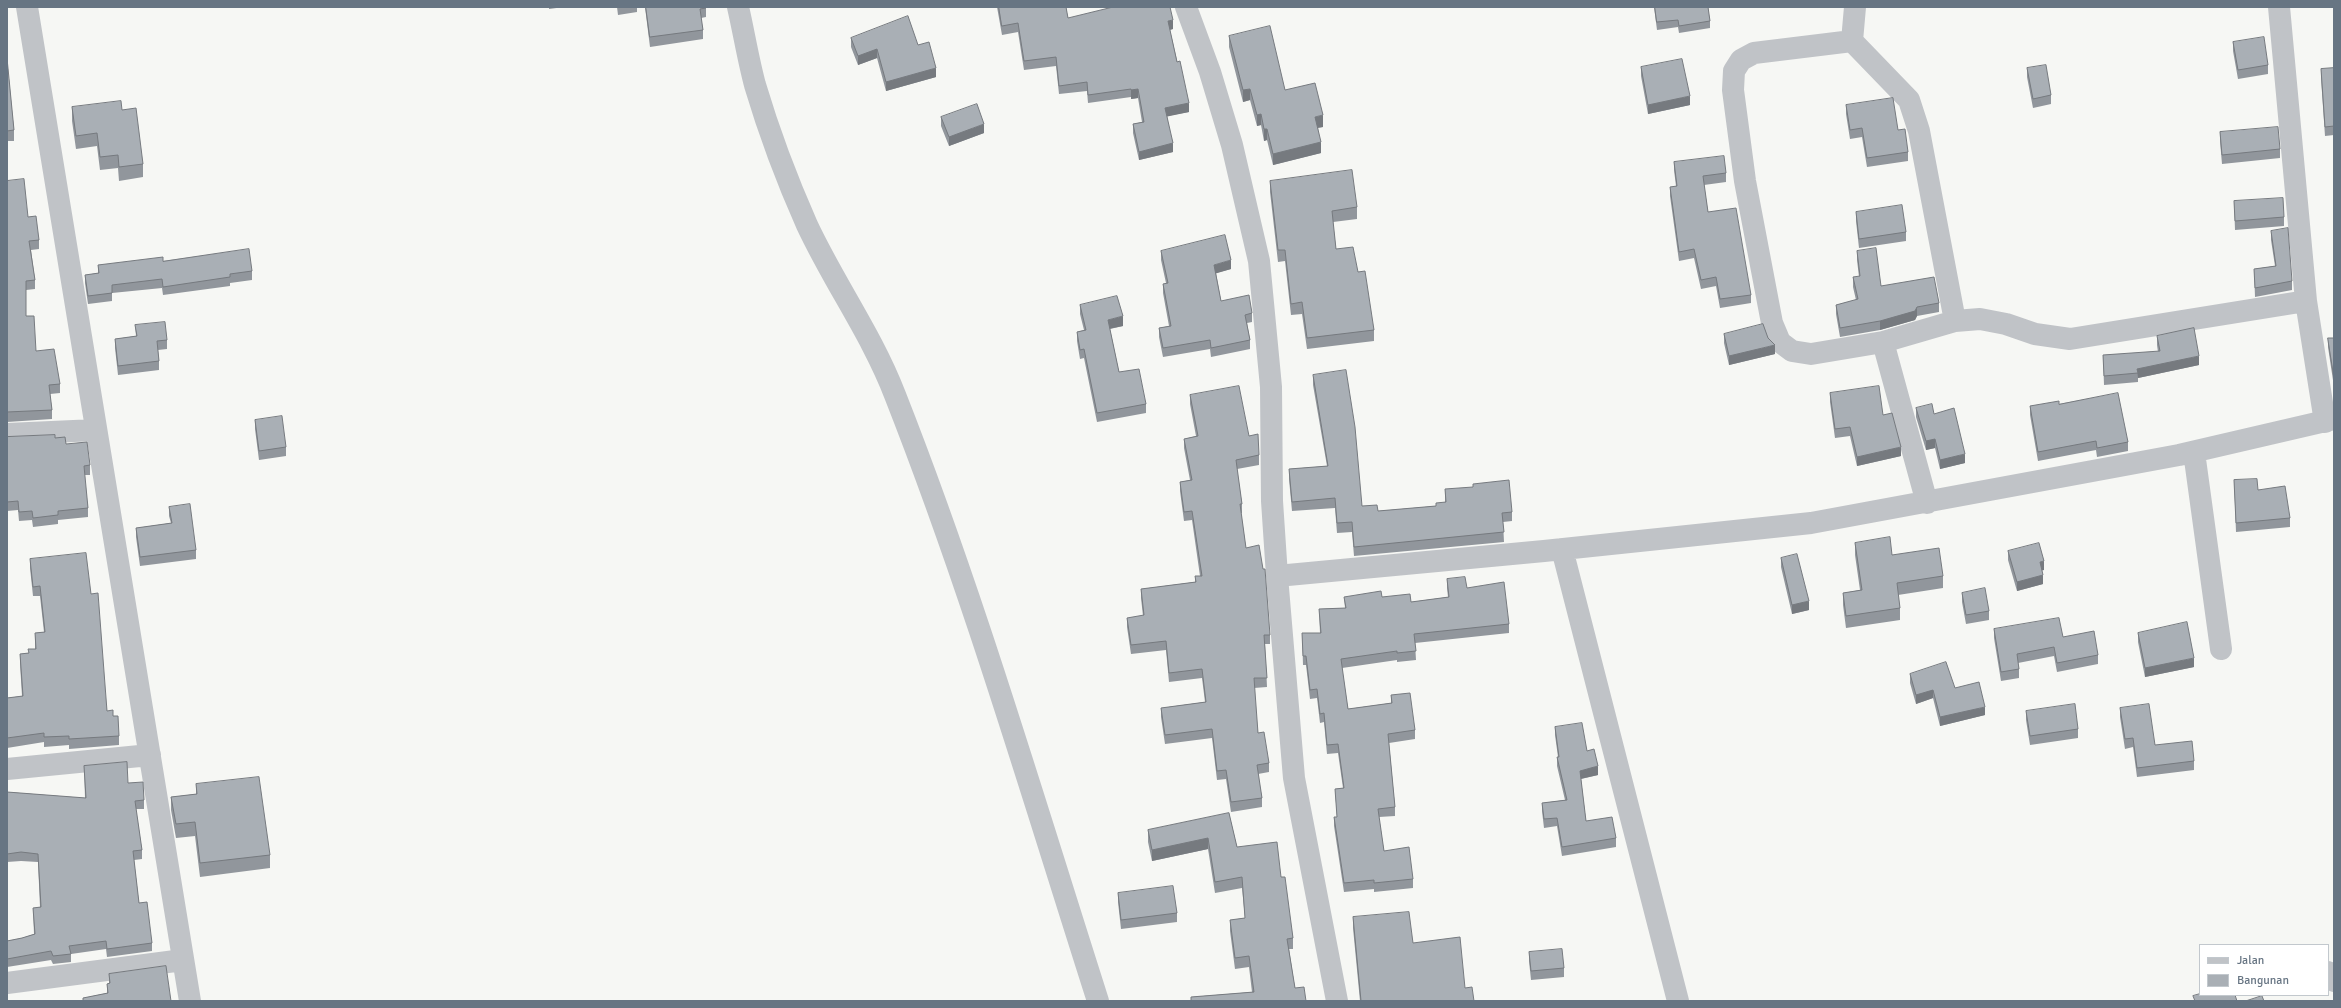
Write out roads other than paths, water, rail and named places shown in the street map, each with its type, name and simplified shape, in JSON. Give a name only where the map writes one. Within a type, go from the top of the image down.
[{"type":"street","points":[[27,7],[190,1001]]},
{"type":"street","points":[[738,7],[755,84],[783,165],[808,226],[891,384],[912,440],[979,631],[1098,1001]]},
{"type":"street","points":[[1186,7],[1210,72],[1232,145],[1259,261],[1271,387],[1272,501],[1294,778],[1337,1001]]},
{"type":"street","points":[[1855,7],[1852,41],[1909,100],[1919,131],[1955,321]]},
{"type":"street","points":[[1277,576],[1562,549],[1811,523],[1927,503],[2194,452],[2329,421],[2306,301],[2279,7]]},
{"type":"street","points":[[1852,41],[1754,53],[1741,60],[1734,71],[1733,90],[1745,181],[1764,291],[1772,323],[1780,342],[1792,351],[1811,354],[1883,342],[1955,321],[1980,319],[2006,324],[2035,334],[2070,340],[2306,301]]},
{"type":"street","points":[[1883,342],[1927,503]]},
{"type":"street","points":[[7,434],[96,430]]},
{"type":"street","points":[[2194,452],[2221,649]]},
{"type":"street","points":[[1562,549],[1678,1001]]},
{"type":"street","points":[[7,769],[150,754]]},
{"type":"street","points":[[7,983],[183,960]]}]
